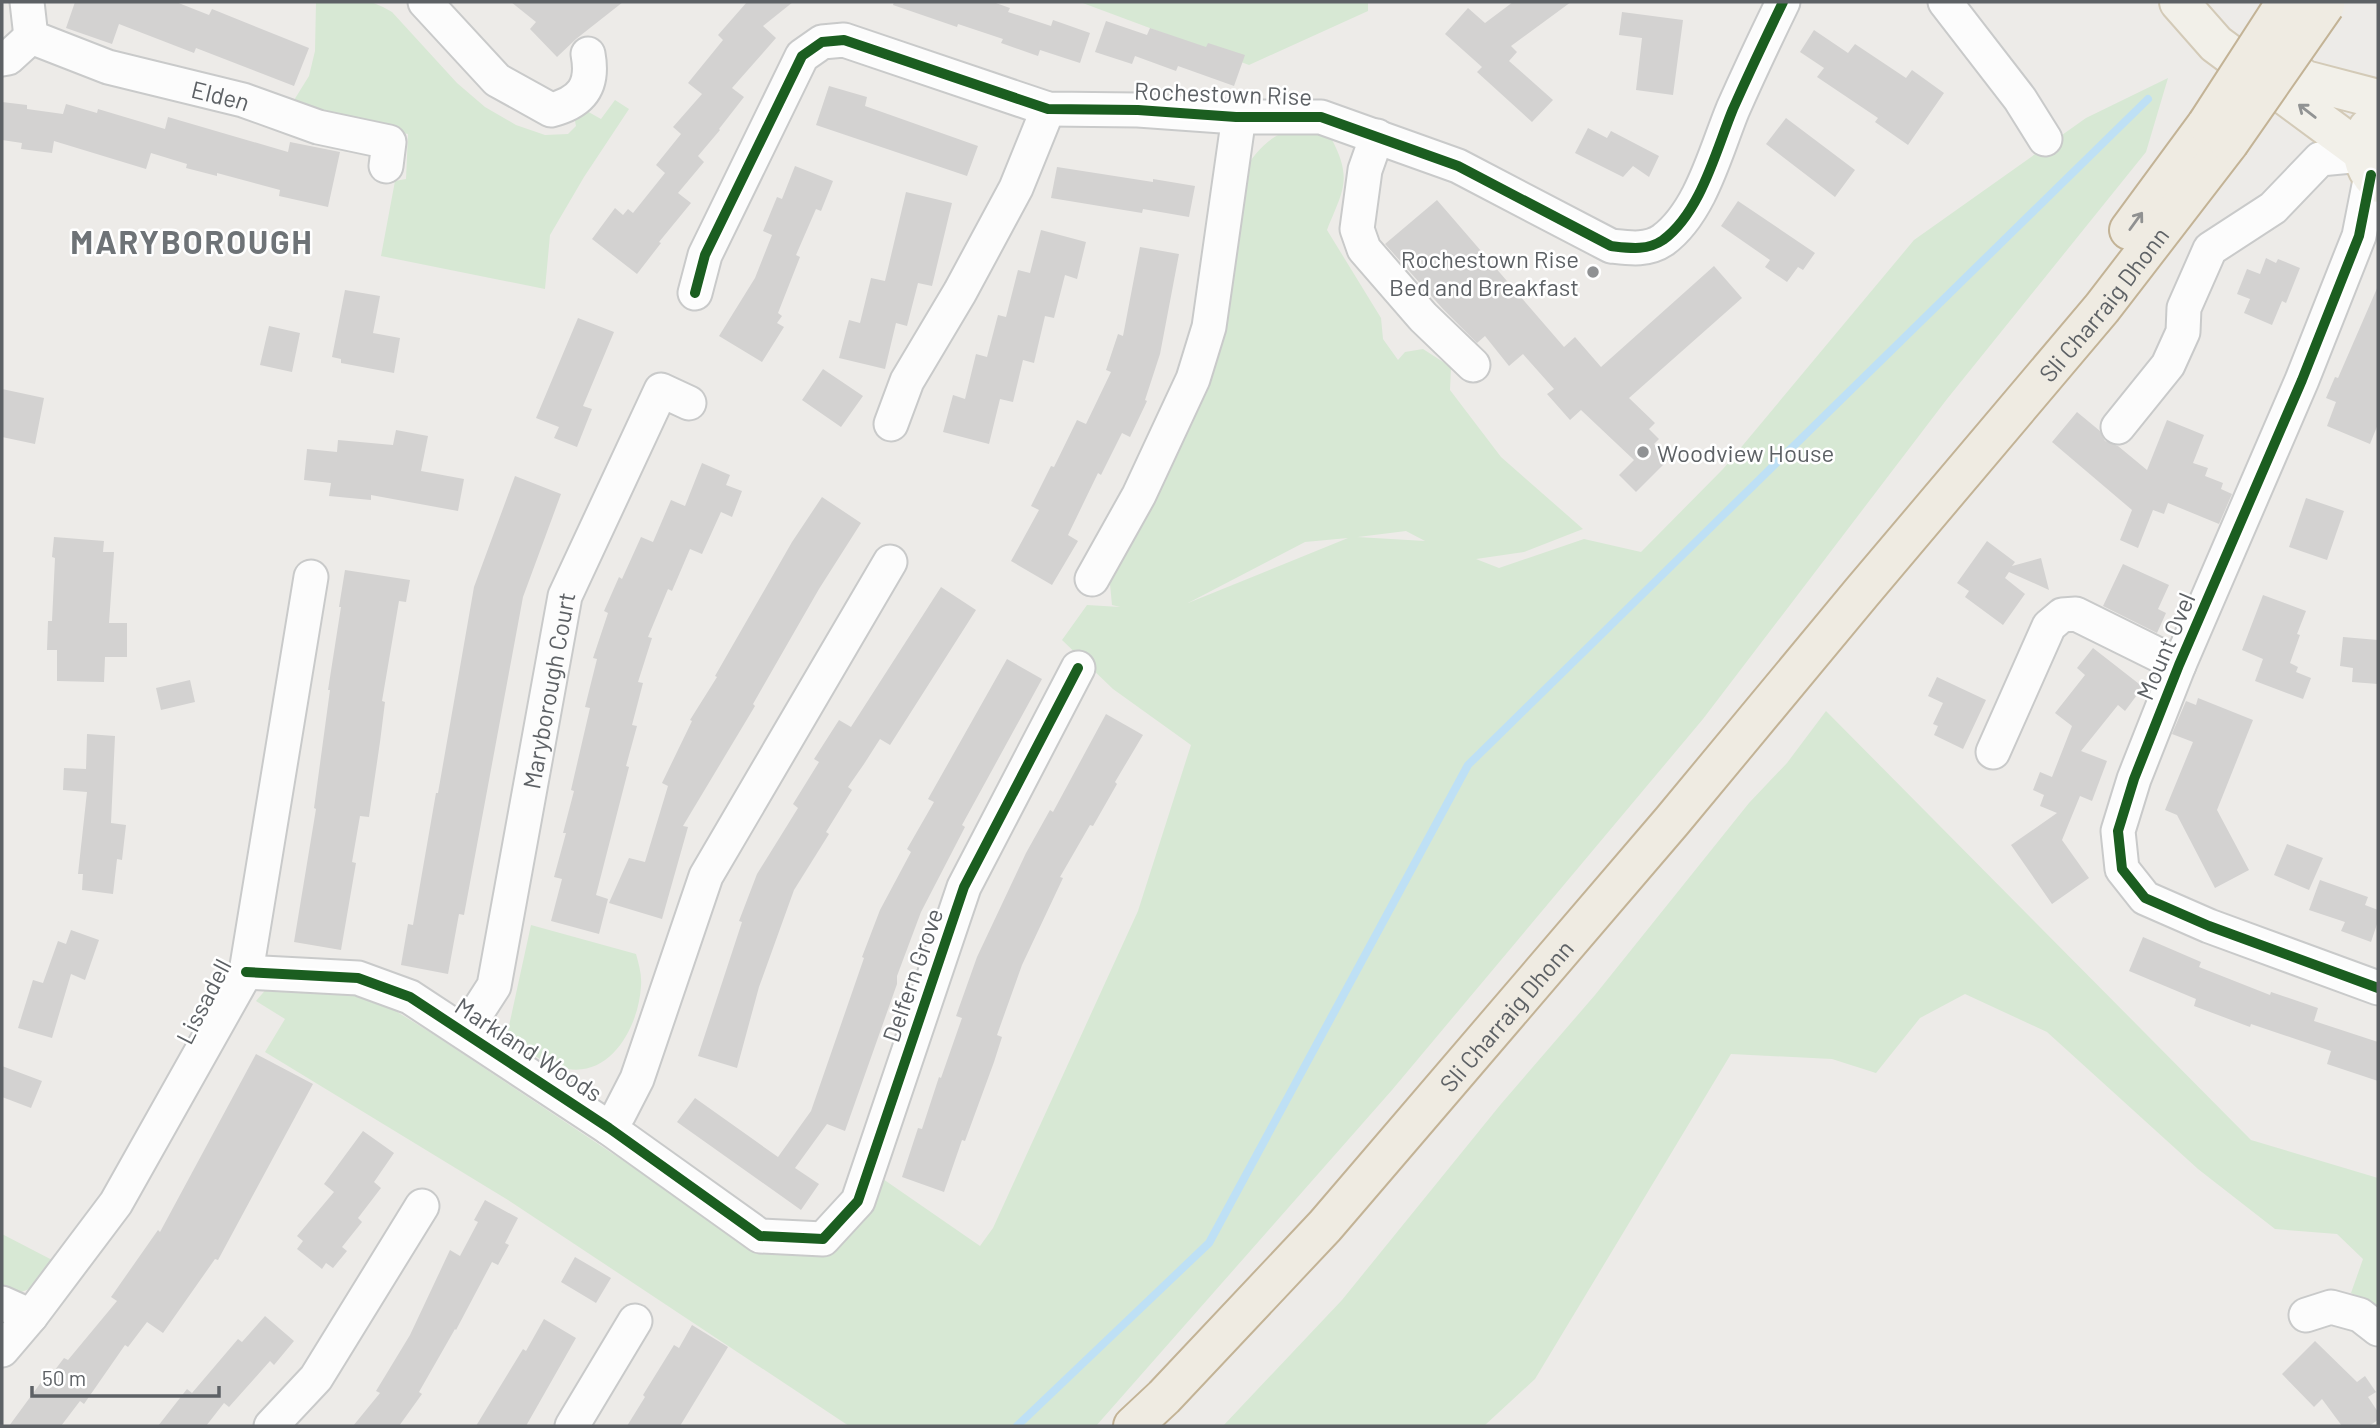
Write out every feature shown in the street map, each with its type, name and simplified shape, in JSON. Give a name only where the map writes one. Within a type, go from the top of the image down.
[{"type":"highway","name":"Sli Charraig Dhonn","points":[[2218,134],[2286,2]]},
{"type":"highway","name":"Sli Charraig Dhonn","points":[[1133,1426],[1325,1226],[1672,821],[2102,308],[2218,134],[2325,3]]},
{"type":"main road","points":[[2179,2],[2216,44],[2368,166]]},
{"type":"main road","points":[[2211,2],[2239,33],[2305,80],[2378,99]]},
{"type":"main road","points":[[2368,166],[2363,138],[2378,116]]},
{"type":"street","points":[[2,59],[8,58],[31,37],[27,2]]},
{"type":"street","points":[[425,2],[497,80],[551,110],[569,106],[585,89],[591,70],[588,54]]},
{"type":"street","name":"Rochestown Rise","points":[[695,293],[705,255],[802,56],[822,42],[844,40],[1048,109],[1138,110],[1236,117],[1321,117],[1458,166],[1611,246],[1639,249],[1662,241],[1684,218],[1706,177],[1783,2]]},
{"type":"street","points":[[1945,2],[2020,99],[2045,139]]},
{"type":"street","name":"Elden","points":[[31,37],[108,67],[243,100],[318,127],[389,142],[386,166]]},
{"type":"street","points":[[891,424],[907,381],[960,292],[1016,188],[1048,109]]},
{"type":"street","points":[[1092,579],[1139,495],[1193,379],[1209,327],[1237,130],[1236,117]]},
{"type":"street","points":[[1377,136],[1365,170],[1357,229],[1364,249],[1423,317],[1473,365]]},
{"type":"street","points":[[2118,426],[2168,365],[2183,332],[2184,307],[2210,249],[2273,208],[2320,159],[2368,166]]},
{"type":"street","name":"Mount Ovel","points":[[2368,166],[2369,224],[2179,665],[2134,779],[2118,831],[2122,869],[2145,898],[2209,926],[2378,988]]},
{"type":"street","name":"Maryborough Court","points":[[465,1031],[494,986],[565,596],[661,390],[689,403]]},
{"type":"street","name":"Markland Woods","points":[[609,1128],[637,1079],[706,876],[890,562]]},
{"type":"street","name":"Lissadell","points":[[2,1350],[17,1310],[116,1203],[246,972],[311,577]]},
{"type":"street","name":"Mount Ovel","points":[[1993,752],[2049,626],[2062,615],[2076,614],[2179,665]]},
{"type":"street","name":"Delfern Grove","points":[[760,1236],[823,1239],[858,1201],[964,887],[1078,668]]},
{"type":"street","name":"Markland Woods","points":[[246,972],[358,978],[410,997],[609,1128],[760,1236]]},
{"type":"street","points":[[271,1426],[316,1378],[422,1206]]},
{"type":"street","points":[[2306,1315],[2331,1307],[2360,1315],[2378,1329]]},
{"type":"street","points":[[572,1426],[635,1321]]},
{"type":"green space","points":[[316,2],[371,2],[392,12],[457,83],[485,107],[516,125],[545,135],[568,134],[576,126],[574,116],[585,110],[601,119],[615,100],[629,109],[550,235],[545,289],[381,256],[395,181],[406,179],[408,134],[313,116],[291,105],[309,76],[315,51]]},
{"type":"green space","points":[[1080,2],[1368,2],[1368,11],[1249,65]]},
{"type":"green space","points":[[2168,78],[2146,152],[1947,399],[1703,719],[1392,1090],[1096,1426],[849,1426],[508,1200],[265,1052],[285,1019],[256,1001],[268,987],[298,983],[373,997],[714,1221],[781,1253],[883,1179],[980,1246],[993,1228],[1138,911],[1191,745],[1113,689],[1062,640],[1087,605],[1120,607],[1112,605],[1110,584],[1139,509],[1244,171],[1261,148],[1276,136],[1294,130],[1304,129],[1331,138],[1344,175],[1341,194],[1327,230],[1381,318],[1383,339],[1398,360],[1405,352],[1423,349],[1451,367],[1450,390],[1501,457],[1583,529],[1524,552],[1476,559],[1499,568],[1584,539],[1641,552],[1723,469],[1914,240],[2086,118]],"holes":[[[1406,531],[1425,541],[1357,537],[1358,537]],[[1348,538],[1188,603],[1305,542]]]},
{"type":"green space","points":[[1826,711],[2251,1140],[2378,1178],[2378,1306],[2351,1293],[2363,1259],[2337,1234],[2275,1229],[2198,1169],[2047,1032],[1965,994],[1920,1018],[1876,1073],[1832,1059],[1731,1054],[1535,1379],[1484,1426],[1223,1426],[1342,1300],[1501,1104],[1595,995],[1749,803],[1787,763]]},
{"type":"green space","points":[[531,925],[636,954],[641,982],[635,1016],[621,1044],[598,1064],[584,1069],[560,1067],[536,1056],[507,1035]]},
{"type":"green space","points":[[2,1234],[56,1262],[39,1281],[20,1293],[2,1293]]},
{"type":"building","points":[[75,2],[176,2],[209,15],[212,9],[309,48],[294,86],[196,48],[194,53],[119,24],[112,44],[66,28]]},
{"type":"building","points":[[511,2],[623,2],[557,57],[530,29],[536,22]]},
{"type":"building","points":[[747,2],[793,2],[763,26],[776,38],[732,88],[744,97],[698,156],[704,162],[678,193],[691,203],[637,274],[592,239],[615,208],[623,215],[628,209],[633,213],[665,173],[656,165],[681,134],[673,127],[702,94],[688,83],[723,40],[718,35]]},
{"type":"building","points":[[894,2],[993,2],[1010,8],[1008,12],[1051,26],[1053,20],[1090,33],[1080,63],[1040,50],[1038,56],[1001,43],[1003,39],[958,24],[957,27],[893,5]]},
{"type":"building","points":[[1513,2],[1571,2],[1511,46],[1517,52],[1509,61],[1553,100],[1532,122],[1477,72],[1482,67],[1445,34],[1468,8],[1485,23]]},
{"type":"building","points":[[1622,12],[1683,20],[1673,95],[1636,90],[1642,38],[1619,35]]},
{"type":"building","points":[[1106,21],[1147,35],[1150,28],[1206,47],[1208,43],[1245,55],[1234,86],[1178,66],[1176,71],[1135,56],[1132,64],[1095,52]]},
{"type":"building","points":[[1814,30],[1848,53],[1855,44],[1906,78],[1912,70],[1944,93],[1908,145],[1875,122],[1878,118],[1817,77],[1824,68],[1800,52]]},
{"type":"building","points":[[829,86],[867,97],[865,106],[978,146],[967,176],[816,125]]},
{"type":"building","points":[[2,102],[63,114],[66,104],[97,113],[98,109],[165,129],[168,117],[288,152],[290,142],[340,152],[328,207],[279,196],[280,190],[217,173],[217,176],[186,168],[187,164],[151,153],[146,169],[54,141],[52,153],[21,149],[22,143],[2,140]]},
{"type":"building","points":[[1786,118],[1855,170],[1835,197],[1766,144]]},
{"type":"building","points":[[1588,128],[1607,138],[1611,131],[1659,156],[1649,177],[1633,166],[1623,177],[1575,153]]},
{"type":"building","points":[[795,166],[833,181],[821,211],[816,209],[796,255],[800,257],[778,313],[782,316],[777,323],[784,327],[762,362],[719,336],[755,278],[772,235],[763,231],[777,197],[782,199]]},
{"type":"building","points":[[1057,167],[1195,186],[1189,217],[1143,209],[1142,213],[1051,198]]},
{"type":"building","points":[[906,192],[952,203],[932,286],[918,283],[907,326],[896,323],[885,369],[839,358],[849,320],[860,323],[871,278],[885,281]]},
{"type":"building","points":[[1437,200],[1564,347],[1575,337],[1601,367],[1714,266],[1742,298],[1629,398],[1655,423],[1649,429],[1659,439],[1654,444],[1669,459],[1636,492],[1619,475],[1634,460],[1581,410],[1570,420],[1547,394],[1554,389],[1523,354],[1509,366],[1485,336],[1477,343],[1385,244]]},
{"type":"building","points":[[1738,201],[1815,253],[1803,270],[1798,267],[1787,282],[1765,267],[1770,260],[1721,226]]},
{"type":"building","points":[[1041,230],[1086,242],[1077,279],[1065,275],[1054,318],[1045,316],[1034,363],[1023,360],[1013,402],[1000,399],[989,444],[943,432],[953,395],[965,399],[976,354],[987,357],[998,315],[1006,317],[1018,270],[1030,273]]},
{"type":"building","points":[[1140,247],[1179,254],[1160,354],[1145,400],[1147,401],[1130,437],[1122,433],[1101,475],[1098,473],[1068,535],[1078,541],[1052,585],[1011,561],[1039,510],[1031,506],[1051,466],[1054,467],[1077,420],[1086,424],[1111,372],[1106,370],[1118,334],[1123,336]]},
{"type":"building","points":[[2266,258],[2276,263],[2278,259],[2300,268],[2286,303],[2282,301],[2272,325],[2244,313],[2250,299],[2237,294],[2247,269],[2260,274]]},
{"type":"building","points":[[2378,286],[2378,424],[2370,444],[2327,426],[2336,402],[2326,398],[2335,377],[2338,378]]},
{"type":"building","points":[[345,290],[380,296],[373,333],[400,338],[394,373],[341,363],[341,359],[332,357]]},
{"type":"building","points":[[578,318],[614,332],[583,406],[592,409],[577,447],[554,438],[559,427],[536,418]]},
{"type":"building","points":[[269,326],[300,333],[292,372],[260,365]]},
{"type":"building","points":[[823,369],[863,396],[841,427],[802,400]]},
{"type":"building","points":[[2,389],[44,398],[35,444],[2,437]]},
{"type":"building","points":[[2077,412],[2100,431],[2105,441],[2118,446],[2147,470],[2167,420],[2204,435],[2193,463],[2208,468],[2205,476],[2223,483],[2221,489],[2232,494],[2219,524],[2168,503],[2164,514],[2153,510],[2138,548],[2120,540],[2132,510],[2052,442]]},
{"type":"building","points":[[396,430],[428,436],[421,471],[464,479],[458,511],[371,495],[371,500],[329,496],[331,483],[304,480],[307,449],[337,452],[338,440],[393,445]]},
{"type":"building","points":[[702,463],[730,475],[726,485],[742,491],[732,517],[721,512],[702,554],[690,549],[672,591],[668,589],[648,637],[652,638],[638,682],[643,683],[632,725],[637,726],[626,766],[629,767],[596,895],[608,899],[599,934],[551,921],[562,879],[554,877],[566,833],[563,833],[574,791],[571,790],[590,708],[585,707],[597,659],[593,658],[608,613],[604,611],[641,537],[653,542],[671,500],[685,506]]},
{"type":"building","points":[[515,476],[561,494],[523,597],[464,915],[459,914],[448,974],[401,965],[408,924],[413,925],[474,587]]},
{"type":"building","points":[[822,497],[861,523],[819,589],[753,704],[755,706],[683,826],[688,827],[662,919],[609,903],[629,858],[645,862],[668,786],[662,783],[692,721],[690,720],[792,542]]},
{"type":"building","points":[[2306,498],[2344,511],[2327,560],[2289,547]]},
{"type":"building","points":[[54,537],[104,541],[103,552],[114,552],[109,623],[127,623],[127,657],[105,657],[104,682],[57,681],[57,650],[47,650],[48,621],[52,621]]},
{"type":"building","points":[[1987,541],[2015,562],[2012,566],[2041,558],[2049,590],[2009,572],[2005,578],[2025,594],[2003,625],[1965,597],[1969,591],[1957,583]]},
{"type":"building","points":[[2123,564],[2169,585],[2158,609],[2166,613],[2157,633],[2103,606]]},
{"type":"building","points":[[345,570],[410,580],[406,602],[399,601],[382,701],[385,702],[369,817],[360,816],[352,862],[356,863],[341,950],[294,942],[316,809],[328,690]]},
{"type":"building","points":[[941,587],[976,610],[890,745],[880,739],[848,787],[852,790],[826,832],[829,834],[794,890],[759,987],[737,1068],[698,1056],[742,922],[739,921],[757,874],[798,808],[793,804],[819,762],[814,759],[839,720],[851,727]]},
{"type":"building","points":[[2263,595],[2306,611],[2290,663],[2298,667],[2296,672],[2311,678],[2303,699],[2255,681],[2263,659],[2242,650]]},
{"type":"building","points":[[2343,637],[2378,640],[2378,684],[2352,682],[2353,668],[2340,666]]},
{"type":"building","points":[[2093,648],[2143,687],[2125,711],[2118,705],[2081,751],[2107,761],[2092,801],[2080,796],[2062,840],[2089,878],[2052,904],[2011,845],[2057,813],[2040,806],[2044,795],[2033,790],[2040,772],[2052,777],[2072,726],[2055,713],[2085,675],[2077,668]]},
{"type":"building","points":[[1007,659],[1042,679],[962,825],[965,827],[921,912],[845,1131],[827,1124],[795,1168],[819,1184],[801,1210],[677,1122],[695,1098],[778,1157],[811,1111],[880,910],[911,852],[907,849],[934,802],[928,799]]},
{"type":"building","points":[[1937,677],[1986,700],[1963,749],[1934,735],[1938,726],[1933,724],[1943,703],[1928,696]]},
{"type":"building","points":[[190,680],[195,702],[161,710],[156,688]]},
{"type":"building","points":[[2198,698],[2253,720],[2217,810],[2249,870],[2215,888],[2177,815],[2165,810],[2193,742],[2172,734],[2186,701],[2196,705]]},
{"type":"building","points":[[1106,714],[1143,735],[1093,826],[1090,825],[1060,877],[1063,878],[1022,965],[997,1035],[1002,1037],[994,1062],[944,1192],[902,1177],[918,1128],[922,1129],[962,1018],[956,1016],[977,957],[1026,853],[1050,810],[1053,812]]},
{"type":"building","points":[[87,734],[115,736],[111,823],[126,825],[122,860],[117,859],[113,894],[82,890],[83,874],[78,874],[87,792],[63,790],[64,768],[86,769]]},
{"type":"building","points":[[2287,844],[2323,858],[2309,890],[2274,875]]},
{"type":"building","points":[[2320,880],[2368,897],[2365,905],[2378,910],[2378,921],[2371,942],[2341,931],[2345,922],[2309,910]]},
{"type":"building","points":[[71,930],[99,940],[85,980],[71,974],[52,1038],[18,1028],[33,980],[43,983],[58,941],[66,944]]},
{"type":"building","points":[[2143,937],[2201,962],[2199,967],[2270,995],[2271,992],[2318,1008],[2314,1021],[2378,1042],[2378,1081],[2327,1064],[2331,1051],[2251,1024],[2250,1027],[2194,1006],[2196,999],[2129,971]]},
{"type":"building","points":[[256,1054],[313,1084],[218,1260],[215,1259],[163,1333],[147,1322],[128,1347],[125,1345],[84,1404],[80,1401],[61,1426],[9,1426],[42,1381],[45,1383],[64,1358],[68,1360],[117,1301],[111,1297],[158,1230],[160,1232]]},
{"type":"building","points":[[2,1066],[42,1081],[31,1108],[2,1097]]},
{"type":"building","points":[[363,1131],[394,1153],[374,1182],[381,1188],[358,1218],[362,1222],[342,1247],[347,1251],[333,1268],[326,1263],[322,1269],[297,1249],[303,1241],[297,1236],[334,1192],[324,1184]]},
{"type":"building","points":[[485,1200],[518,1218],[505,1243],[509,1245],[498,1265],[492,1262],[419,1392],[422,1394],[399,1426],[353,1426],[380,1393],[376,1391],[410,1335],[450,1250],[460,1256],[478,1222],[474,1220]]},
{"type":"building","points":[[575,1257],[611,1278],[596,1303],[561,1282]]},
{"type":"building","points":[[265,1316],[294,1341],[274,1365],[270,1361],[229,1407],[224,1403],[206,1426],[158,1426],[187,1389],[192,1393],[238,1339],[242,1342]]},
{"type":"building","points":[[544,1319],[576,1338],[526,1426],[476,1426],[523,1349],[526,1351]]},
{"type":"building","points":[[692,1325],[728,1347],[680,1426],[627,1426],[674,1345],[679,1348]]},
{"type":"building","points":[[2315,1341],[2357,1382],[2365,1376],[2376,1392],[2368,1397],[2378,1412],[2378,1420],[2369,1426],[2342,1426],[2322,1399],[2314,1407],[2282,1374]]},
{"type":"waterway","points":[[1017,1426],[1209,1243],[1468,765],[2148,99]]},
{"type":"cycle path","points":[[695,293],[705,255],[802,56],[822,42],[844,40],[1048,109],[1138,110],[1236,117],[1321,117],[1458,166],[1611,246],[1638,248],[1663,240],[1688,213],[1706,179],[1733,109],[1783,2]]},
{"type":"cycle path","points":[[2371,175],[2359,236],[2302,380],[2179,665],[2134,779],[2118,831],[2122,869],[2145,898],[2209,926],[2378,988]]},
{"type":"cycle path","points":[[246,972],[358,978],[410,997],[609,1128],[760,1236],[823,1239],[858,1201],[964,887],[1078,668]]},
{"type":"place","name":"Rochestown Rise Bed and Breakfast","points":[[1593,272]]},
{"type":"place","name":"Woodview House","points":[[1643,452]]},
{"type":"district","name":"MARYBOROUGH","points":[[192,241]]}]
